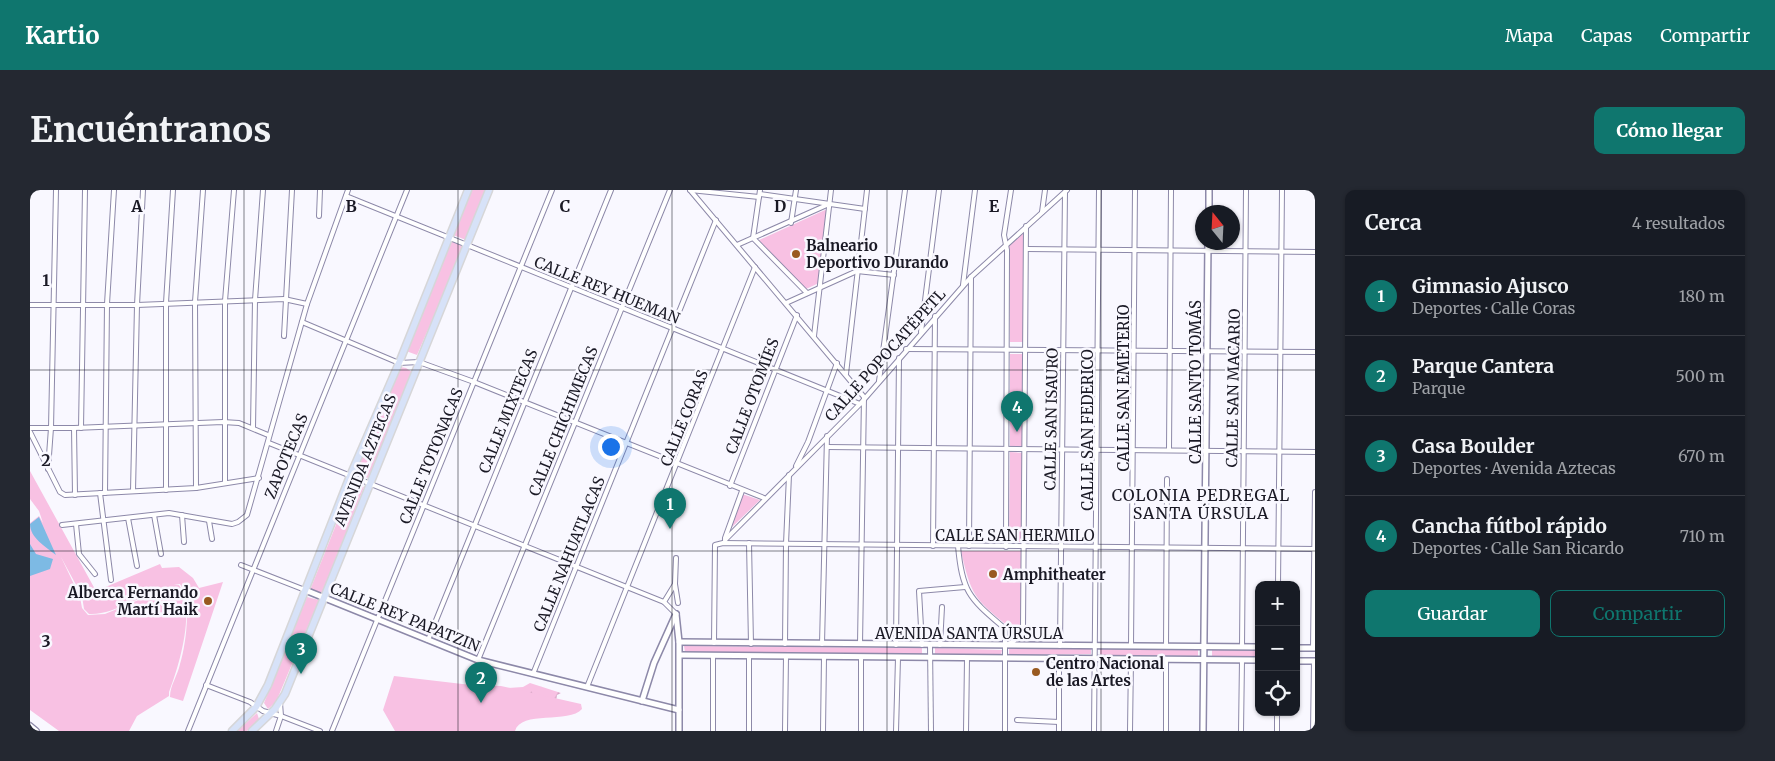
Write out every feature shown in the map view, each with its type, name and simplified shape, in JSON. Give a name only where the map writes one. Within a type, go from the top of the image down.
[{"type":"main road","name":"AVENIDA AZTECAS","points":[[232,731],[256,707],[268,684],[350,476],[399,363],[468,190]]},
{"type":"main road","name":"AVENIDA AZTECAS","points":[[252,731],[280,703],[489,190]]},
{"type":"main road","points":[[30,726],[36,731]]},
{"type":"street","points":[[48,469],[51,428],[56,190]]},
{"type":"street","points":[[81,428],[85,190]]},
{"type":"street","points":[[111,580],[103,521],[103,493],[107,304],[114,190]]},
{"type":"street","points":[[133,491],[137,305],[143,190]]},
{"type":"street","points":[[166,490],[164,424],[166,303],[173,190]]},
{"type":"street","points":[[196,488],[195,302],[203,190]]},
{"type":"street","points":[[225,483],[225,301],[234,190]]},
{"type":"street","points":[[253,428],[255,300],[263,190]]},
{"type":"street","points":[[284,336],[284,299],[292,190]]},
{"type":"street","points":[[319,216],[320,190]]},
{"type":"street","points":[[62,525],[154,515],[182,515],[232,524],[247,515],[269,443],[268,435],[302,322],[348,190]]},
{"type":"street","name":"ZAPOTECAS","points":[[188,731],[344,341],[407,190]]},
{"type":"street","name":"CALLE TOTONACAS","points":[[332,731],[552,190]]},
{"type":"street","name":"CALLE MIXTECAS","points":[[428,640],[611,190]]},
{"type":"street","name":"CALLE CHICHIMECAS","points":[[478,660],[670,190]]},
{"type":"street","points":[[690,190],[760,194],[865,209]]},
{"type":"street","points":[[690,190],[864,397],[860,645]]},
{"type":"street","points":[[791,223],[796,190]]},
{"type":"street","points":[[814,336],[831,190]]},
{"type":"street","points":[[846,374],[868,190]]},
{"type":"street","points":[[879,381],[905,190]]},
{"type":"street","points":[[921,332],[939,190]]},
{"type":"street","points":[[963,285],[975,190]]},
{"type":"street","points":[[1006,546],[1008,348],[1006,244],[1004,235],[1010,190]]},
{"type":"street","points":[[1042,212],[1045,190]]},
{"type":"street","name":"CALLE SAN FEDERICO","points":[[1094,731],[1100,250],[1099,190]]},
{"type":"street","name":"CALLE SAN EMETERIO","points":[[1131,646],[1135,190]]},
{"type":"street","points":[[1169,450],[1171,190]]},
{"type":"street","points":[[1209,190],[1209,205]]},
{"type":"street","name":"CALLE SAN MACARIO","points":[[1242,647],[1246,190]]},
{"type":"street","points":[[1278,581],[1282,190]]},
{"type":"street","name":"CALLE POPOCATÉPETL","points":[[724,542],[764,498],[794,471],[860,404],[864,397],[963,285],[1066,191]]},
{"type":"street","name":"CALLE SAN ISAURO","points":[[1060,646],[1063,249],[1066,191]]},
{"type":"street","points":[[753,238],[760,194]]},
{"type":"street","name":"CALLE REY HUEMAN","points":[[346,196],[860,404]]},
{"type":"street","points":[[737,245],[791,223],[829,204]]},
{"type":"street","name":"CALLE NAHUATLACAS","points":[[533,674],[574,567],[627,443],[716,220]]},
{"type":"street","points":[[1005,646],[1014,641],[1023,628],[1026,448],[1026,226]]},
{"type":"street","points":[[753,238],[807,293]]},
{"type":"street","points":[[1027,249],[1315,252]]},
{"type":"street","name":"CALLE SANTO TOMÁS","points":[[1203,731],[1208,251]]},
{"type":"street","name":"CALLE CORAS","points":[[587,687],[724,349],[755,267]]},
{"type":"street","points":[[786,303],[857,271],[894,275]]},
{"type":"street","points":[[969,546],[971,277]]},
{"type":"street","points":[[30,305],[137,305],[284,299],[308,304]]},
{"type":"street","name":"CALLE OTOMÍES","points":[[730,486],[797,315]]},
{"type":"street","points":[[933,546],[935,316]]},
{"type":"street","points":[[302,322],[399,363],[419,362],[474,382],[742,491],[764,498]]},
{"type":"street","points":[[906,349],[1008,348],[1170,352],[1315,352]]},
{"type":"street","points":[[896,644],[899,447],[898,358]]},
{"type":"street","points":[[794,471],[808,442],[837,363]]},
{"type":"street","points":[[30,428],[81,428],[224,422],[239,423],[268,435]]},
{"type":"street","points":[[74,428],[76,494]]},
{"type":"street","points":[[30,432],[60,492],[64,495],[196,488],[259,478]]},
{"type":"street","points":[[822,644],[827,436]]},
{"type":"street","points":[[808,442],[818,445]]},
{"type":"street","points":[[269,443],[525,548],[664,602],[676,614],[680,655],[679,731]]},
{"type":"street","points":[[827,447],[1315,452]]},
{"type":"street","points":[[785,644],[789,474]]},
{"type":"street","points":[[1166,646],[1167,479]]},
{"type":"street","points":[[724,542],[742,491]]},
{"type":"street","points":[[1300,648],[1314,648],[1315,492]]},
{"type":"street","points":[[154,515],[162,554]]},
{"type":"street","points":[[182,515],[184,542]]},
{"type":"street","points":[[128,518],[137,566]]},
{"type":"street","points":[[209,521],[212,539]]},
{"type":"street","points":[[76,524],[79,554],[95,574]]},
{"type":"street","name":"CALLE SAN HERMILO","points":[[714,643],[715,545],[724,542],[933,546],[1315,549]]},
{"type":"street","points":[[749,543],[751,644]]},
{"type":"street","points":[[958,546],[965,587],[975,602],[1004,628],[1005,731]]},
{"type":"street","points":[[676,558],[678,603]]},
{"type":"street","name":"CALLE REY PAPATZIN","points":[[241,566],[306,590],[478,660],[679,710]]},
{"type":"street","points":[[664,602],[676,584]]},
{"type":"street","points":[[922,645],[919,591],[965,587]]},
{"type":"street","points":[[940,645],[942,607]]},
{"type":"street","points":[[642,701],[654,664],[676,614]]},
{"type":"street","name":"AVENIDA SANTA ÚRSULA","points":[[679,642],[1255,647]]},
{"type":"street","points":[[930,645],[931,731]]},
{"type":"street","name":"AVENIDA SANTA ÚRSULA","points":[[680,655],[967,659],[1255,660]]},
{"type":"street","points":[[713,655],[713,731]]},
{"type":"street","points":[[749,656],[749,731]]},
{"type":"street","points":[[785,731],[786,656]]},
{"type":"street","points":[[823,731],[824,657]]},
{"type":"street","points":[[861,657],[861,731]]},
{"type":"street","points":[[896,731],[898,658]]},
{"type":"street","points":[[1059,658],[1059,731]]},
{"type":"street","points":[[966,731],[967,659]]},
{"type":"street","points":[[1130,731],[1131,659]]},
{"type":"street","points":[[1166,660],[1166,731]]},
{"type":"street","points":[[1241,731],[1242,660]]},
{"type":"street","points":[[1300,660],[1314,661],[1312,731]]},
{"type":"street","points":[[206,685],[250,702],[270,714],[281,716],[320,731]]},
{"type":"street","points":[[276,731],[281,716],[280,703]]},
{"type":"street","points":[[1276,731],[1277,716]]},
{"type":"street","points":[[1017,720],[1059,722]]},
{"type":"green space","points":[[471,190],[485,190],[466,240],[453,235]]},
{"type":"green space","name":"Balneario Deportivo Durando","points":[[825,210],[827,211],[819,283],[804,290],[757,241]]},
{"type":"green space","points":[[1024,232],[1023,342],[1010,342],[1009,246]]},
{"type":"green space","points":[[450,241],[464,247],[417,355],[406,351]]},
{"type":"green space","points":[[1010,354],[1023,354],[1024,446],[1010,446]]},
{"type":"green space","points":[[400,367],[412,372],[368,478],[356,473]]},
{"type":"green space","points":[[1010,452],[1023,453],[1024,542],[1009,542]]},
{"type":"green space","points":[[30,471],[96,591],[160,564],[162,568],[179,567],[193,578],[199,588],[223,582],[183,701],[170,697],[186,635],[187,612],[186,601],[180,584],[174,585],[179,585],[184,596],[186,623],[181,653],[169,692],[169,696],[137,716],[129,731],[59,731],[30,710],[30,523],[39,516],[43,523],[39,511],[30,499]],"holes":[[[61,557],[82,596],[84,609],[89,614],[98,614],[172,586],[105,614],[88,615],[82,608],[80,597]]]},
{"type":"green space","points":[[353,482],[364,487],[322,594],[310,590]]},
{"type":"green space","points":[[742,494],[760,500],[730,529]]},
{"type":"green space","points":[[961,551],[1024,551],[1020,625],[1013,628],[1009,627],[981,602],[971,587]]},
{"type":"green space","points":[[307,597],[319,600],[276,702],[268,709],[264,703]]},
{"type":"green space","points":[[684,646],[922,648],[922,654],[685,652]]},
{"type":"green space","points":[[935,648],[1002,650],[1001,655],[935,654]]},
{"type":"green space","points":[[1091,648],[1091,654],[1009,655],[1009,649]]},
{"type":"green space","points":[[1100,649],[1198,650],[1198,656],[1100,655]]},
{"type":"green space","points":[[1212,650],[1255,650],[1255,656],[1212,656]]},
{"type":"green space","points":[[394,676],[471,685],[501,686],[581,704],[582,709],[567,716],[526,721],[519,725],[515,731],[395,731],[383,710]]},
{"type":"green space","points":[[530,683],[561,693],[557,695],[556,701],[508,688],[523,687]]},
{"type":"green space","points":[[257,713],[259,719],[247,731],[237,731]]},
{"type":"water","points":[[39,517],[56,555],[39,542],[33,534],[30,524]]},
{"type":"water","points":[[30,544],[36,554],[53,559],[50,569],[30,576]]},
{"type":"place","name":"Balneario Deportivo Durando","points":[[796,254]]},
{"type":"place","name":"Cancha fútbol rápido","points":[[1017,432]]},
{"type":"place","name":"Gimnasio Ajusco","points":[[670,529]]},
{"type":"place","name":"Amphitheater","points":[[993,574]]},
{"type":"place","name":"Alberca Fernando Martí Haik","points":[[208,601]]},
{"type":"place","name":"Centro Nacional de las Artes","points":[[1036,672]]},
{"type":"place","name":"Casa Boulder","points":[[301,674]]},
{"type":"place","name":"Parque Cantera","points":[[481,703]]},
{"type":"district","name":"COLONIA PEDREGAL SANTA ÚRSULA","points":[[1201,504]]}]
